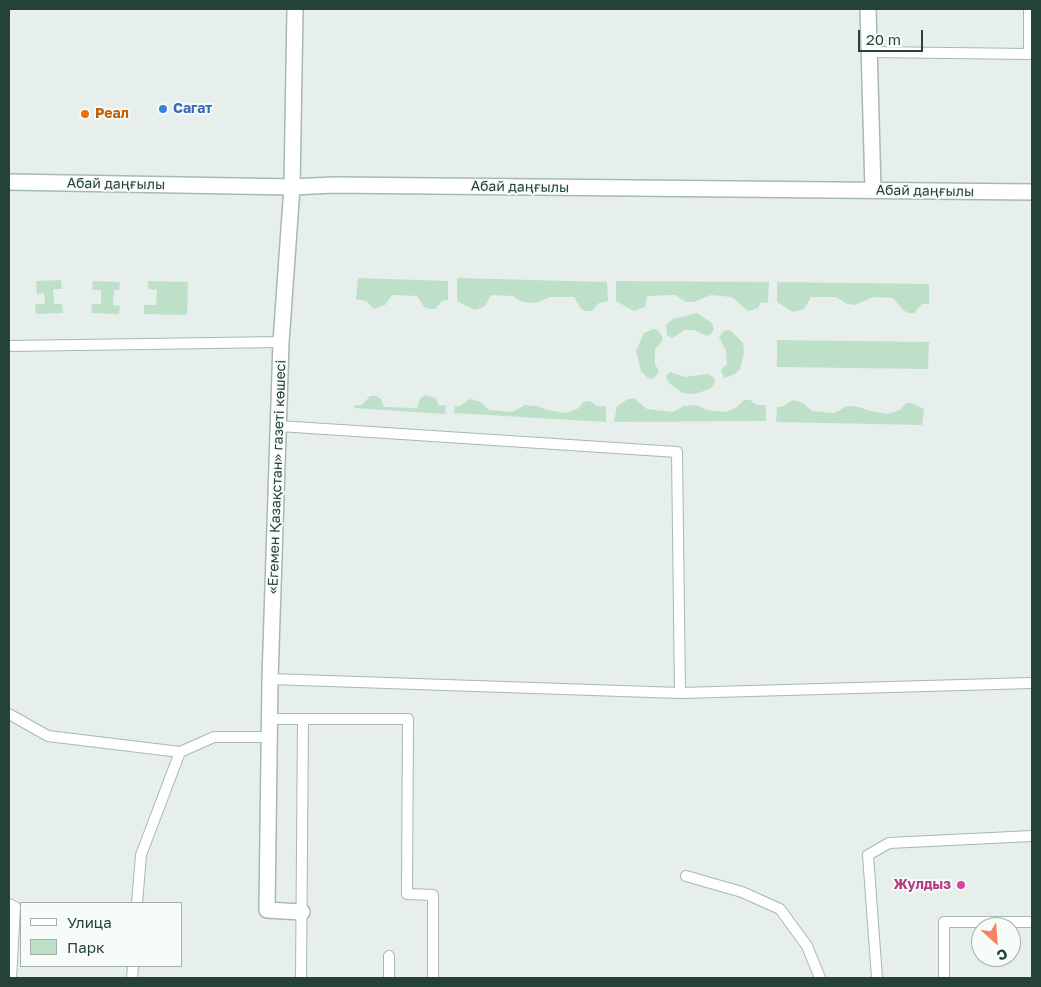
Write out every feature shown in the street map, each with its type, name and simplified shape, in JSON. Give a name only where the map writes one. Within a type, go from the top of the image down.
[{"type":"street","name":"«Егемен Қазақстан» газеті көшесі","points":[[295,9],[292,187],[281,342],[270,679],[267,910],[302,912]]},
{"type":"street","points":[[868,9],[873,190]]},
{"type":"street","name":"Абай даңғылы","points":[[9,182],[292,187],[344,185],[1032,192]]},
{"type":"lane","points":[[869,52],[1029,54],[1029,9]]},
{"type":"lane","points":[[9,346],[281,342]]},
{"type":"lane","points":[[279,426],[677,452],[680,693]]},
{"type":"lane","points":[[270,679],[680,693],[1032,683]]},
{"type":"lane","points":[[9,714],[48,736],[180,752],[214,737],[269,737]]},
{"type":"lane","points":[[269,719],[408,719],[407,894],[433,894],[433,978]]},
{"type":"lane","points":[[301,978],[303,719]]},
{"type":"lane","points":[[137,902],[141,855],[180,752]]},
{"type":"lane","points":[[877,978],[868,855],[889,843],[1032,836]]},
{"type":"lane","points":[[686,876],[742,892],[780,909],[807,946],[820,978]]},
{"type":"lane","points":[[9,904],[15,908],[11,978]]},
{"type":"lane","points":[[944,978],[944,922],[1032,922]]},
{"type":"lane","points":[[389,956],[389,978]]},
{"type":"green space","points":[[358,278],[448,281],[448,300],[442,301],[435,309],[429,309],[424,307],[417,296],[392,295],[385,305],[374,309],[366,301],[356,299]]},
{"type":"green space","points":[[457,278],[607,282],[608,301],[599,303],[592,311],[586,311],[581,309],[574,297],[550,297],[538,302],[529,303],[520,301],[513,296],[491,295],[485,306],[475,310],[457,301]]},
{"type":"green space","points":[[61,280],[62,289],[53,289],[54,304],[62,304],[63,313],[36,314],[35,304],[45,304],[44,293],[37,294],[36,281]]},
{"type":"green space","points":[[93,281],[120,282],[119,290],[114,290],[113,305],[120,306],[119,314],[91,313],[92,304],[101,304],[101,290],[92,290]]},
{"type":"green space","points":[[148,281],[188,282],[187,315],[144,314],[144,305],[156,305],[157,290],[148,289]]},
{"type":"green space","points":[[616,281],[769,282],[768,303],[761,302],[758,308],[748,311],[732,297],[711,295],[694,302],[686,302],[675,295],[647,296],[645,307],[634,311],[616,301]]},
{"type":"green space","points":[[777,282],[929,284],[929,304],[922,304],[914,313],[908,313],[893,298],[873,297],[855,305],[847,304],[836,297],[811,297],[804,309],[793,312],[777,302]]},
{"type":"green space","points":[[697,313],[712,323],[714,329],[711,334],[707,336],[694,330],[685,330],[672,338],[667,335],[666,325],[673,319]]},
{"type":"green space","points":[[653,329],[658,330],[662,336],[662,341],[655,350],[655,364],[659,371],[654,378],[649,379],[641,371],[636,351],[644,333]]},
{"type":"green space","points":[[730,330],[743,343],[744,353],[740,369],[735,374],[724,378],[721,370],[727,364],[726,351],[719,337],[724,331]]},
{"type":"green space","points":[[777,340],[929,342],[928,369],[777,367]]},
{"type":"green space","points":[[670,372],[685,377],[708,374],[714,378],[715,382],[711,388],[704,391],[694,394],[682,393],[668,382],[666,376]]},
{"type":"green space","points":[[425,395],[436,398],[439,406],[446,405],[445,414],[354,408],[355,405],[362,405],[370,396],[376,396],[381,399],[384,407],[417,408],[420,399]]},
{"type":"green space","points":[[634,398],[647,409],[673,412],[684,406],[697,405],[707,410],[726,412],[737,407],[744,400],[750,400],[757,405],[766,405],[766,421],[614,422],[617,406],[628,399]]},
{"type":"green space","points":[[470,399],[481,402],[489,410],[512,412],[525,405],[566,413],[577,409],[584,402],[590,401],[597,406],[606,406],[606,422],[454,413],[455,406],[460,406]]},
{"type":"green space","points":[[793,400],[803,403],[812,411],[834,413],[847,406],[888,414],[900,410],[906,403],[912,403],[924,409],[922,425],[776,422],[777,407],[782,407]]},
{"type":"place","name":"Сагат","points":[[163,109]]},
{"type":"place","name":"Реал","points":[[85,114]]},
{"type":"place","name":"Жулдыз","points":[[961,885]]}]
